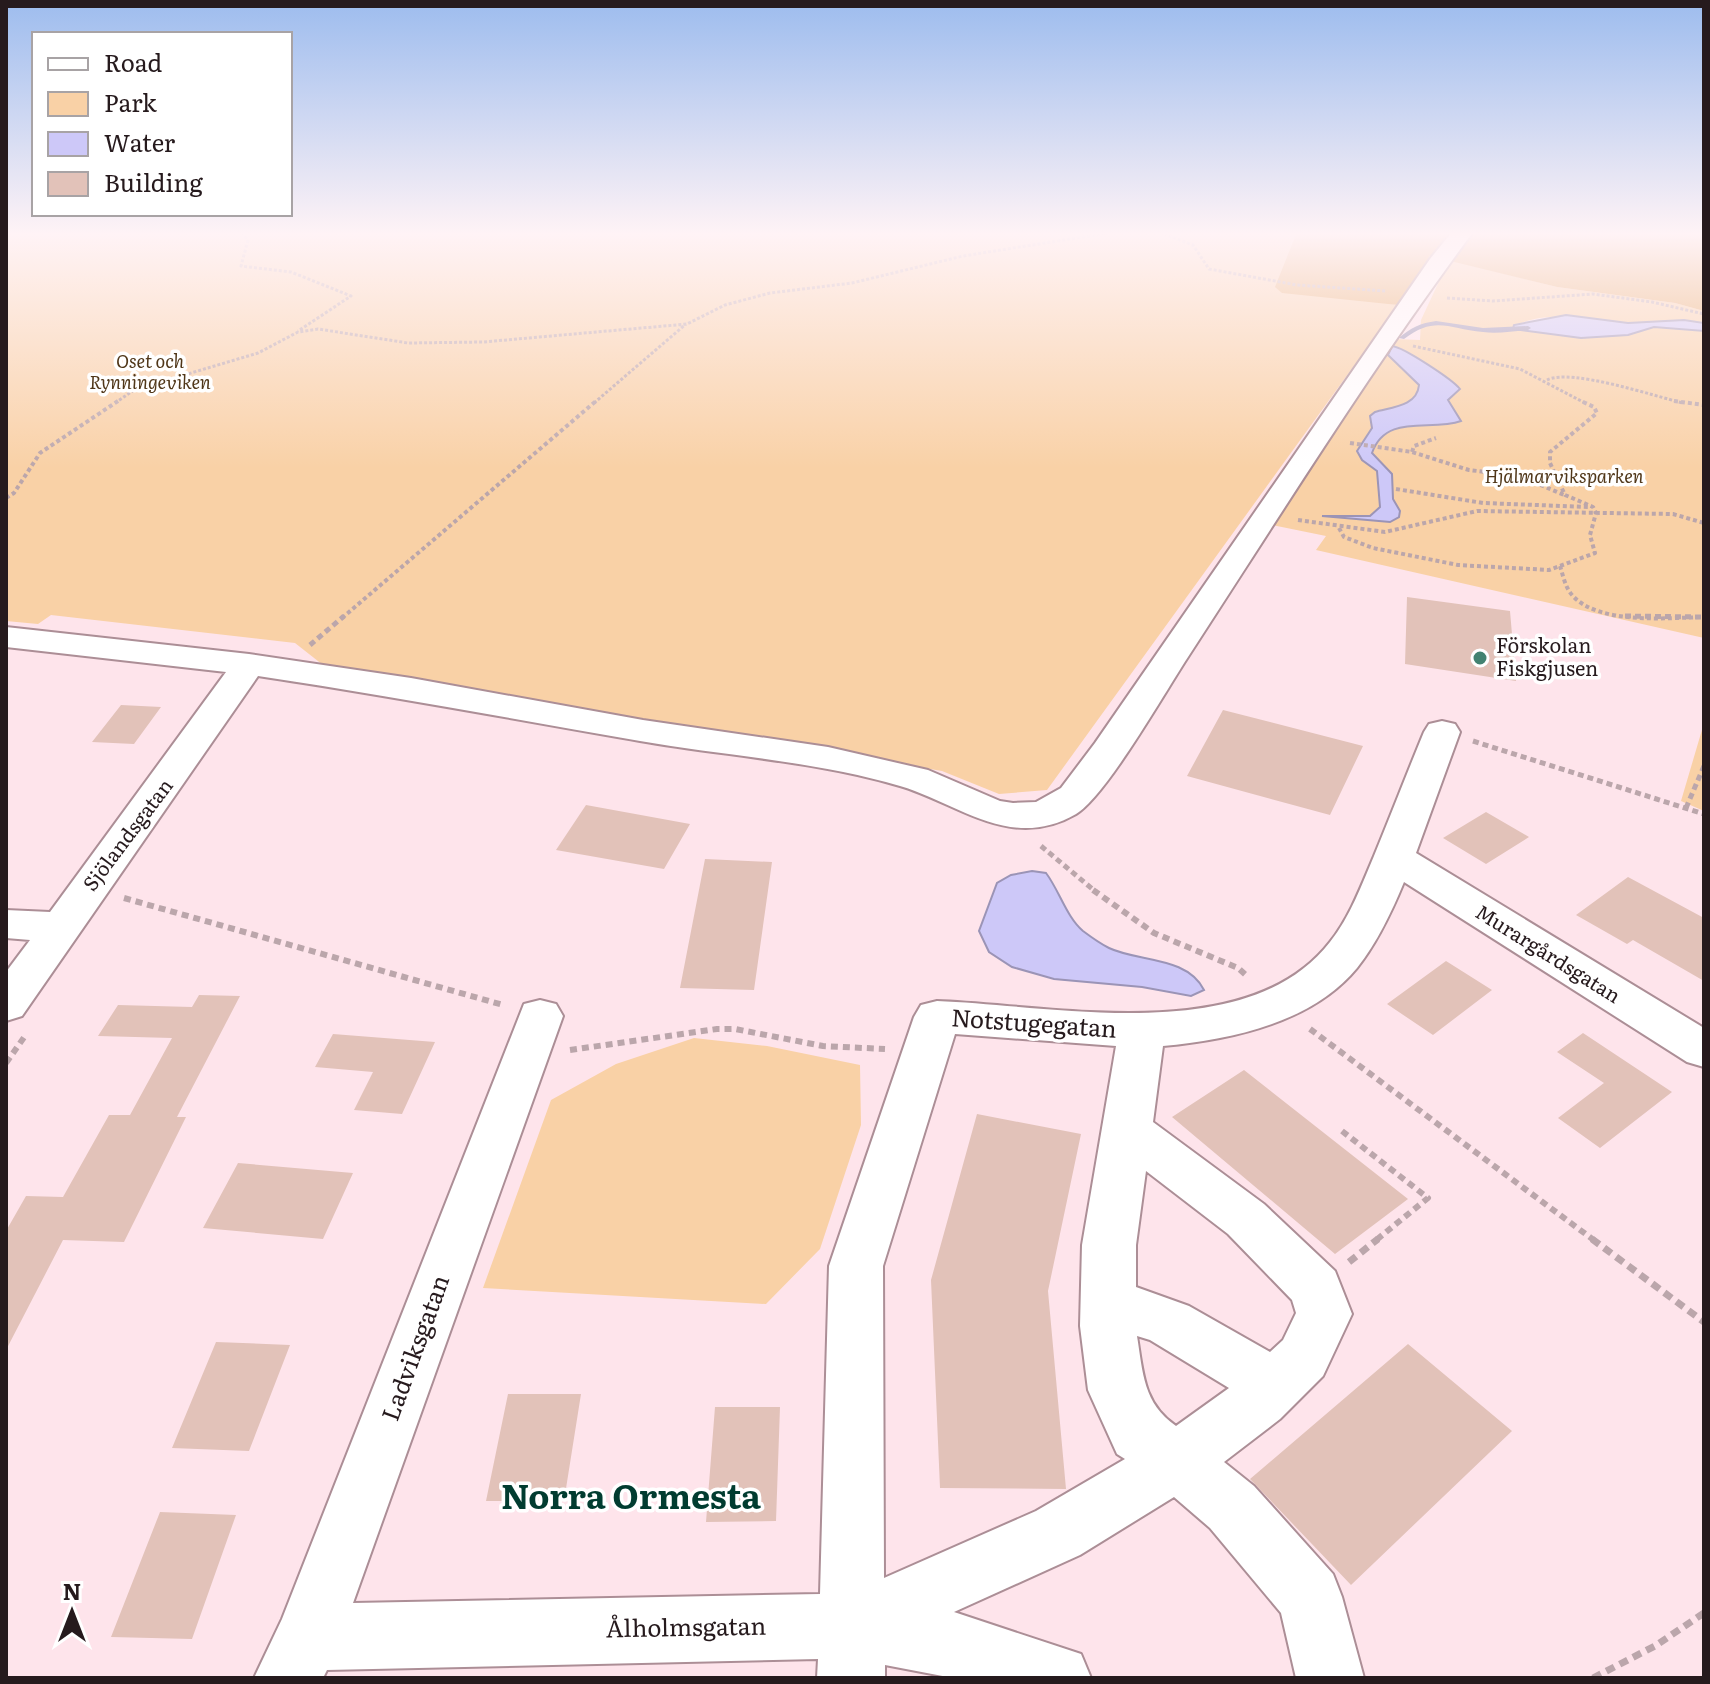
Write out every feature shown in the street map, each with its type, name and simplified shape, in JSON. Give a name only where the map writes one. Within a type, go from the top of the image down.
[{"type":"street","points":[[6,637],[264,667],[411,688],[643,731],[877,768],[915,778],[992,812],[1039,814],[1060,807],[1075,796],[1109,750],[1404,311]]},
{"type":"street","name":"Sjölandsgatan","points":[[6,1005],[177,769],[264,667]]},
{"type":"street","name":"Notstugegatan","points":[[850,1652],[856,1266],[937,1017],[981,1017],[1088,1029],[1142,1031],[1227,1021],[1277,1005],[1311,986],[1352,944],[1393,857],[1442,732]]},
{"type":"street","name":"Murargårdsgatan","points":[[1393,857],[1704,1050]]},
{"type":"street","points":[[6,924],[60,927]]},
{"type":"street","points":[[1142,1031],[1109,1245],[1108,1326],[1117,1390],[1138,1434],[1177,1461],[1232,1507],[1310,1597],[1330,1678]]},
{"type":"street","name":"Ladviksgatan","points":[[298,1658],[532,1035]]},
{"type":"street","points":[[850,1652],[1177,1461],[1259,1400],[1303,1358],[1324,1314],[1316,1288],[1246,1219],[1126,1129]]},
{"type":"street","points":[[1109,1302],[1169,1323],[1274,1385]]},
{"type":"street","name":"Ålholmsgatan","points":[[298,1658],[850,1652],[959,1646],[1057,1678]]},
{"type":"path","points":[[6,498],[14,493],[40,453],[134,390],[258,353],[330,311]]},
{"type":"path","points":[[264,667],[347,616],[687,324],[714,311]]},
{"type":"path","points":[[298,332],[318,329],[408,343],[468,342],[687,324]]},
{"type":"path","points":[[1385,339],[1454,357],[1520,369],[1594,407],[1597,413],[1550,452],[1550,463],[1565,495]]},
{"type":"path","points":[[1546,380],[1555,376],[1616,385],[1654,394],[1669,402],[1704,405]]},
{"type":"path","points":[[1412,452],[1414,446],[1436,438]]},
{"type":"path","points":[[1339,528],[1344,537],[1357,543],[1458,565],[1549,570],[1595,553],[1590,535],[1596,513],[1593,507],[1520,476],[1469,470],[1412,452],[1354,444]]},
{"type":"path","points":[[1396,489],[1483,503],[1593,507]]},
{"type":"path","points":[[1265,514],[1339,528],[1385,532],[1477,511],[1673,514],[1704,523]]},
{"type":"path","points":[[1560,566],[1572,596],[1601,611],[1628,618],[1704,617]]},
{"type":"path","points":[[1442,732],[1704,814]]},
{"type":"path","points":[[1686,808],[1704,766]]},
{"type":"path","points":[[1013,815],[1019,826],[1115,908],[1154,933],[1238,968],[1277,1005],[1704,1322]]},
{"type":"path","points":[[121,897],[532,1035],[616,1045],[735,1029],[823,1046],[926,1051]]},
{"type":"path","points":[[1316,1288],[1428,1198],[1342,1131]]},
{"type":"path","points":[[1593,1678],[1655,1646],[1704,1613]]},
{"type":"green space","name":"Oset och Rynningeviken","points":[[6,311],[1394,311],[1047,790],[999,794],[942,771],[323,665],[295,643],[51,615],[38,624],[6,621]]},
{"type":"green space","name":"Hjälmarviksparken","points":[[1425,311],[1704,311],[1704,323],[1629,323],[1553,317],[1538,318],[1513,328],[1581,338],[1628,335],[1654,327],[1704,331],[1704,638],[1316,550],[1326,536],[1272,525],[1393,339],[1420,340],[1421,320]]},
{"type":"green space","points":[[1704,723],[1704,811],[1681,801]]},
{"type":"green space","points":[[694,1038],[767,1046],[860,1065],[861,1125],[820,1249],[766,1304],[483,1288],[551,1100],[616,1064]]},
{"type":"water","points":[[1566,315],[1628,323],[1684,320],[1704,323],[1704,331],[1654,327],[1628,335],[1581,338],[1513,329],[1514,325]]},
{"type":"water","points":[[1392,346],[1427,364],[1460,389],[1448,400],[1461,421],[1398,428],[1379,441],[1372,453],[1392,474],[1393,499],[1400,511],[1399,517],[1390,522],[1322,516],[1370,516],[1380,507],[1377,471],[1362,460],[1357,451],[1372,428],[1370,416],[1409,401],[1419,385],[1388,355]]},
{"type":"water","points":[[1032,871],[1046,873],[1072,919],[1093,938],[1121,952],[1174,965],[1196,979],[1204,990],[1191,996],[1142,987],[1054,979],[1012,967],[989,952],[979,931],[997,883],[1011,875]]},
{"type":"building","points":[[1407,597],[1510,611],[1516,681],[1405,664]]},
{"type":"building","points":[[121,705],[161,707],[134,744],[92,742]]},
{"type":"building","points":[[1223,710],[1363,746],[1330,815],[1187,776]]},
{"type":"building","points":[[586,805],[690,824],[664,869],[556,850]]},
{"type":"building","points":[[1486,812],[1529,837],[1486,864],[1443,838]]},
{"type":"building","points":[[705,859],[772,862],[754,990],[680,988]]},
{"type":"building","points":[[1628,877],[1704,918],[1704,981],[1633,940],[1627,944],[1576,915]]},
{"type":"building","points":[[1446,961],[1492,990],[1433,1035],[1387,1004]]},
{"type":"building","points":[[199,995],[240,996],[177,1117],[186,1117],[124,1242],[63,1240],[6,1350],[6,1231],[26,1196],[63,1197],[109,1115],[130,1115],[172,1038],[98,1036],[118,1005],[192,1007]]},
{"type":"building","points":[[1583,1033],[1672,1092],[1600,1148],[1558,1118],[1604,1083],[1557,1052]]},
{"type":"building","points":[[333,1034],[435,1042],[402,1114],[354,1110],[373,1072],[315,1067]]},
{"type":"building","points":[[1244,1070],[1408,1199],[1335,1254],[1172,1117]]},
{"type":"building","points":[[977,1114],[1081,1134],[1048,1291],[1066,1489],[940,1488],[931,1280]]},
{"type":"building","points":[[238,1163],[353,1173],[323,1239],[203,1228]]},
{"type":"building","points":[[216,1342],[290,1345],[249,1451],[172,1448]]},
{"type":"building","points":[[1408,1344],[1512,1431],[1351,1585],[1250,1479]]},
{"type":"building","points":[[508,1394],[581,1394],[564,1501],[486,1501]]},
{"type":"building","points":[[715,1407],[780,1407],[776,1521],[706,1522]]},
{"type":"building","points":[[160,1512],[236,1515],[192,1639],[111,1637]]},
{"type":"waterway","points":[[1402,338],[1425,324],[1436,323],[1499,331],[1528,328]]},
{"type":"place","name":"Förskolan Fiskgjusen","points":[[1480,658]]},
{"type":"district","name":"Norra Ormesta","points":[[631,1497]]}]
